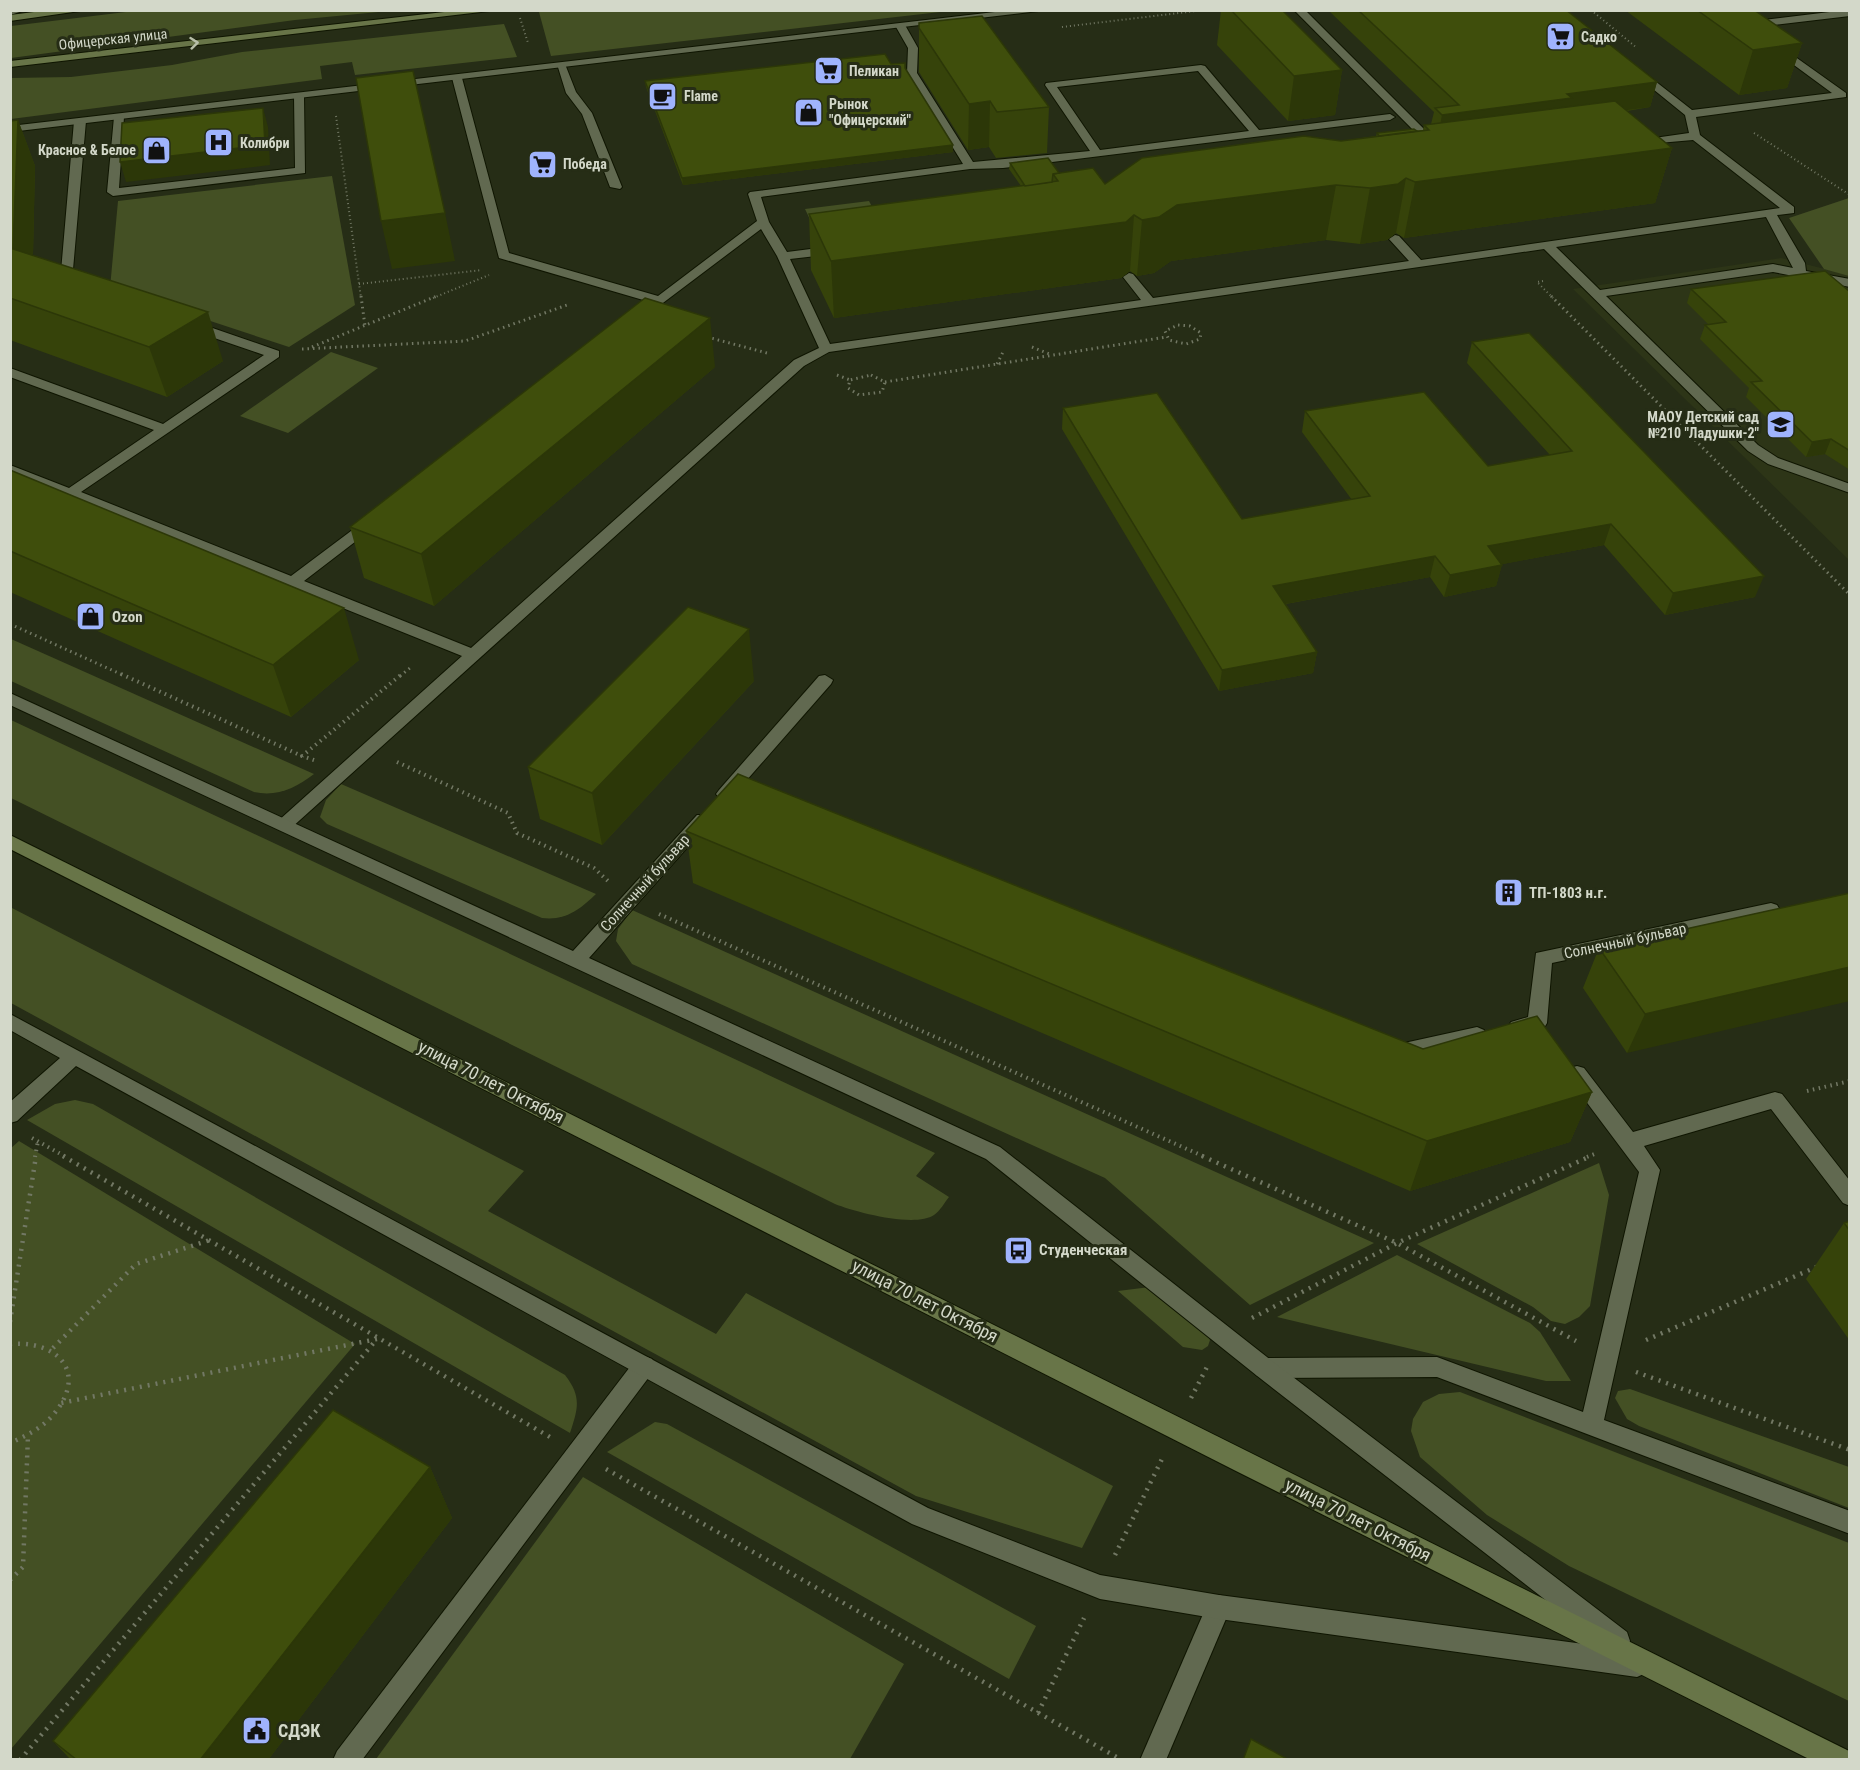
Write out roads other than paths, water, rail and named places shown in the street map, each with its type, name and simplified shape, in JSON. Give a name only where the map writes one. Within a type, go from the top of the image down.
[{"type":"main road","points":[[16,16],[82,10]]},
{"type":"main road","name":"Офицерская улица","points":[[219,40],[344,20],[433,10]]},
{"type":"main road","name":"Офицерская улица","points":[[10,64],[493,10]]},
{"type":"main road","name":"улица 70 лет Октября","points":[[10,841],[1176,1429],[1839,1760]]},
{"type":"street","points":[[10,129],[1042,10]]},
{"type":"street","points":[[1299,10],[1432,147],[1444,145]]},
{"type":"street","points":[[10,12],[16,16]]},
{"type":"street","points":[[1690,114],[1842,95],[1741,23],[1850,13]]},
{"type":"street","points":[[901,27],[913,44],[916,59],[912,74],[970,166]]},
{"type":"street","points":[[284,825],[800,363],[826,349],[1790,210],[1695,136],[1690,114],[1625,62]]},
{"type":"street","points":[[561,66],[571,93],[587,113],[616,187]]},
{"type":"street","points":[[1097,153],[1050,85],[1201,68],[1257,134]]},
{"type":"street","points":[[457,78],[503,255],[660,301]]},
{"type":"street","points":[[119,117],[113,192],[301,171],[299,96]]},
{"type":"street","points":[[826,349],[783,256],[764,222],[753,194],[1390,117]]},
{"type":"street","points":[[80,121],[66,283],[88,290]]},
{"type":"street","points":[[1624,145],[1695,136]]},
{"type":"street","points":[[1770,213],[1799,262],[1800,272]]},
{"type":"street","points":[[629,325],[764,222]]},
{"type":"street","points":[[1395,239],[1418,264]]},
{"type":"street","points":[[1547,245],[1753,448],[1773,461],[1850,489]]},
{"type":"street","points":[[783,256],[842,249]]},
{"type":"street","points":[[1598,294],[1773,268],[1850,283]]},
{"type":"street","points":[[1128,277],[1149,302]]},
{"type":"street","points":[[70,493],[274,354],[175,320]]},
{"type":"street","points":[[10,372],[164,429]]},
{"type":"street","points":[[10,469],[474,655]]},
{"type":"street","points":[[293,582],[386,511]]},
{"type":"street","name":"Солнечный бульвар","points":[[576,960],[825,680]]},
{"type":"street","points":[[10,698],[993,1153],[1264,1368],[1650,1666]]},
{"type":"street","points":[[724,795],[746,804]]},
{"type":"street","name":"Солнечный бульвар","points":[[1537,1023],[1543,958],[1793,906]]},
{"type":"street","points":[[10,1021],[920,1516],[1100,1587],[1219,1607],[1650,1666]]},
{"type":"street","points":[[1375,1057],[1537,1023],[1551,1041]]},
{"type":"street","points":[[10,1114],[75,1056]]},
{"type":"street","points":[[1565,1059],[1650,1170],[1592,1424]]},
{"type":"street","points":[[1629,1142],[1775,1100],[1850,1197]]},
{"type":"street","points":[[346,1760],[580,1454],[644,1366]]},
{"type":"street","points":[[1264,1368],[1437,1367],[1850,1523]]},
{"type":"street","points":[[1153,1760],[1219,1607]]},
{"type":"place","name":"Садко","points":[[1560,37]]},
{"type":"place","name":"Пеликан","points":[[828,71]]},
{"type":"place","name":"Flame","points":[[663,96]]},
{"type":"place","name":"Рынок \"Офицерский\"","points":[[808,112]]},
{"type":"place","name":"Колибри","points":[[219,143]]},
{"type":"place","name":"Красное & Белое","points":[[157,150]]},
{"type":"place","name":"Победа","points":[[542,164]]},
{"type":"place","name":"МАОУ Детский сад №210 \"Ладушки-2\"","points":[[1780,425]]},
{"type":"place","name":"Ozon","points":[[91,617]]},
{"type":"place","name":"ТП-1803 н.г.","points":[[1508,893]]},
{"type":"place","name":"Студенческая","points":[[1018,1250]]},
{"type":"place","name":"СДЭК","points":[[257,1731]]}]
